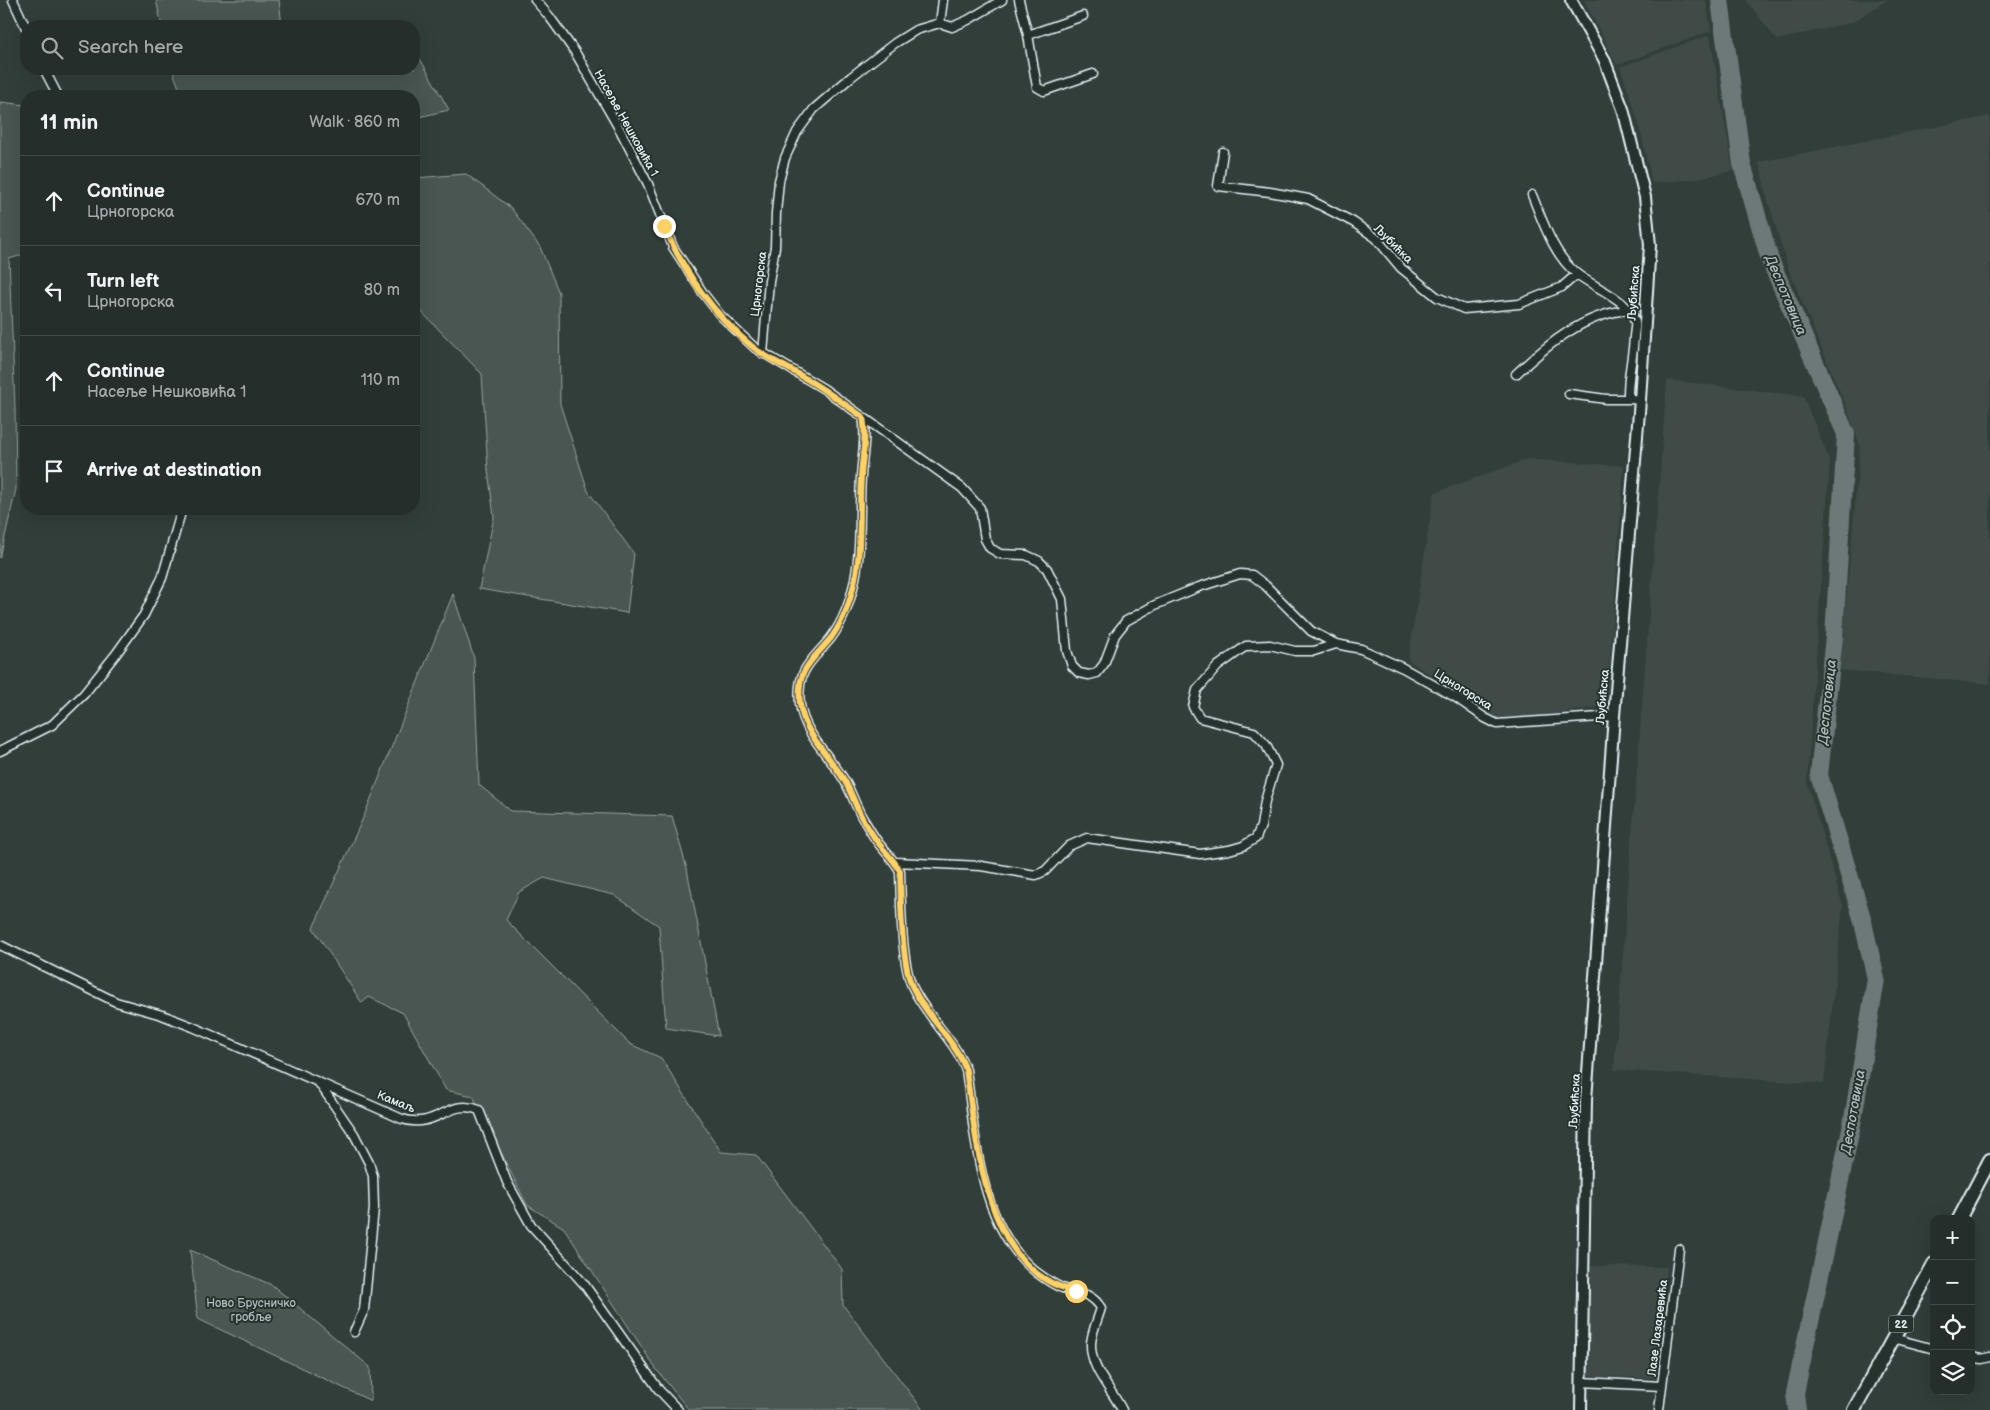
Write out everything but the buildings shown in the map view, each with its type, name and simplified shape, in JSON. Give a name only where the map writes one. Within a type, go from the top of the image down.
[{"type":"main road","points":[[1961,1215],[1990,1160]]},
{"type":"main road","name":"22","points":[[1854,1410],[1930,1271]]},
{"type":"street","points":[[14,0],[23,20]]},
{"type":"street","name":"Насеље Нешковића 1","points":[[535,0],[575,52],[620,130],[648,184],[673,247],[720,315],[739,335],[763,354]]},
{"type":"street","points":[[940,23],[943,0]]},
{"type":"street","name":"Црногорска","points":[[763,354],[769,281],[775,247],[779,181],[785,158],[797,132],[814,109],[887,49],[916,30],[940,23],[952,27],[1002,0]]},
{"type":"street","points":[[1019,0],[1039,90],[1044,91],[1093,74]]},
{"type":"street","name":"Љубићска","points":[[1571,0],[1604,59],[1623,109],[1645,197],[1650,245],[1635,399],[1586,1100],[1580,1410]]},
{"type":"street","points":[[1028,35],[1083,16]]},
{"type":"street","points":[[47,75],[55,90]]},
{"type":"street","name":"Љубићка","points":[[1222,152],[1218,186],[1270,192],[1308,200],[1353,222],[1376,238],[1401,268],[1437,297],[1464,309],[1519,304],[1562,288],[1576,274]]},
{"type":"street","points":[[1532,195],[1558,252],[1576,274],[1629,310],[1635,322],[1628,394],[1635,399]]},
{"type":"street","points":[[1516,374],[1556,339],[1615,311],[1629,310]]},
{"type":"street","points":[[763,354],[824,390],[962,488],[980,508],[985,539],[990,548],[1000,554],[1026,555],[1039,561],[1047,569],[1062,599],[1067,651],[1072,666],[1079,673],[1089,675],[1096,673],[1104,664],[1115,635],[1126,621],[1155,605],[1199,587],[1240,574],[1252,575],[1265,585],[1311,631],[1336,644]]},
{"type":"street","points":[[1569,394],[1606,399],[1635,399]]},
{"type":"street","points":[[863,417],[866,430],[861,479],[860,547],[855,581],[846,610],[832,637],[814,655],[805,669],[801,681],[800,704],[806,722],[821,751],[843,778],[863,820],[880,845],[896,862],[900,871],[905,952],[909,977],[928,1014],[953,1044],[966,1070],[982,1172],[993,1208],[1008,1239],[1034,1270],[1052,1284],[1084,1293],[1097,1302],[1101,1308],[1091,1343],[1095,1366],[1122,1410]]},
{"type":"street","points":[[0,751],[52,725],[84,694],[116,654],[144,615],[162,578],[180,515]]},
{"type":"street","points":[[896,862],[982,866],[1036,875],[1045,871],[1069,846],[1087,838],[1200,854],[1243,846],[1256,838],[1261,826],[1265,801],[1276,765],[1266,745],[1254,732],[1238,726],[1200,718],[1193,707],[1197,690],[1218,666],[1246,646],[1270,645],[1295,651],[1314,651],[1336,644]]},
{"type":"street","name":"Црногорска","points":[[1336,644],[1361,649],[1403,668],[1456,697],[1485,718],[1497,724],[1614,716]]},
{"type":"street","name":"Камаљ","points":[[0,945],[116,1002],[162,1015],[193,1027],[412,1123],[423,1122],[457,1107],[469,1106],[479,1110],[507,1182],[531,1225],[584,1284],[659,1390],[678,1410]]},
{"type":"street","points":[[319,1083],[354,1134],[369,1163],[373,1176],[374,1208],[364,1310],[354,1332]]},
{"type":"street","name":"Лазе Лазаревића","points":[[1659,1410],[1679,1250]]},
{"type":"street","points":[[1893,1338],[1930,1348]]},
{"type":"street","points":[[1975,1358],[1982,1359],[1990,1357]]},
{"type":"street","points":[[1581,1382],[1662,1386]]},
{"type":"shaded area","points":[[1584,0],[1706,0],[1711,31],[1617,65]]},
{"type":"shaded area","points":[[1746,0],[1887,0],[1853,22],[1777,40]]},
{"type":"shaded area","points":[[1710,35],[1733,171],[1688,180],[1652,183],[1639,124],[1620,67]]},
{"type":"shaded area","points":[[1990,116],[1990,684],[1840,670],[1860,446],[1848,411],[1789,271],[1766,194],[1759,162]]},
{"type":"shaded area","points":[[1667,380],[1803,396],[1830,462],[1807,782],[1843,906],[1824,1084],[1614,1070]]},
{"type":"shaded area","points":[[1528,459],[1624,466],[1607,705],[1550,715],[1497,718],[1408,660],[1434,493]]},
{"type":"shaded area","points":[[1591,1266],[1667,1267],[1657,1378],[1587,1376]]},
{"type":"green space","points":[[156,0],[279,0],[281,20],[161,20]]},
{"type":"green space","points":[[420,59],[449,110],[420,117],[420,90],[180,90],[174,75],[420,75]]},
{"type":"green space","points":[[0,102],[20,104],[20,256],[9,259],[16,489],[0,558]]},
{"type":"green space","points":[[466,174],[511,208],[540,247],[559,293],[560,404],[588,491],[634,554],[627,613],[479,589],[494,517],[488,470],[482,374],[420,310],[420,178]]},
{"type":"green space","points":[[453,594],[474,658],[479,785],[511,811],[672,816],[687,869],[719,1036],[666,1028],[659,926],[614,895],[544,878],[519,892],[506,920],[630,1044],[661,1058],[721,1152],[756,1155],[842,1269],[843,1305],[923,1410],[689,1410],[656,1369],[564,1228],[527,1205],[473,1096],[446,1090],[403,1013],[369,997],[362,1003],[313,928],[364,816]]},
{"type":"green space","name":"Ново Брусничко гробље","points":[[190,1250],[272,1285],[370,1367],[371,1401],[198,1319]]},
{"type":"waterway","name":"Деспотовица","points":[[1720,0],[1742,164],[1770,260],[1846,434],[1834,637],[1819,775],[1862,918],[1876,979],[1853,1119],[1795,1393],[1797,1410]]},
{"type":"route","points":[[664,226],[673,247],[703,294],[739,335],[755,348],[824,390],[863,417],[866,430],[861,479],[860,547],[855,581],[846,610],[832,637],[814,655],[805,669],[801,681],[800,704],[806,722],[821,751],[843,778],[863,820],[880,845],[896,862],[900,871],[905,952],[909,977],[928,1014],[953,1044],[966,1070],[982,1172],[986,1189],[999,1222],[1008,1239],[1034,1270],[1052,1284],[1076,1291]]}]
